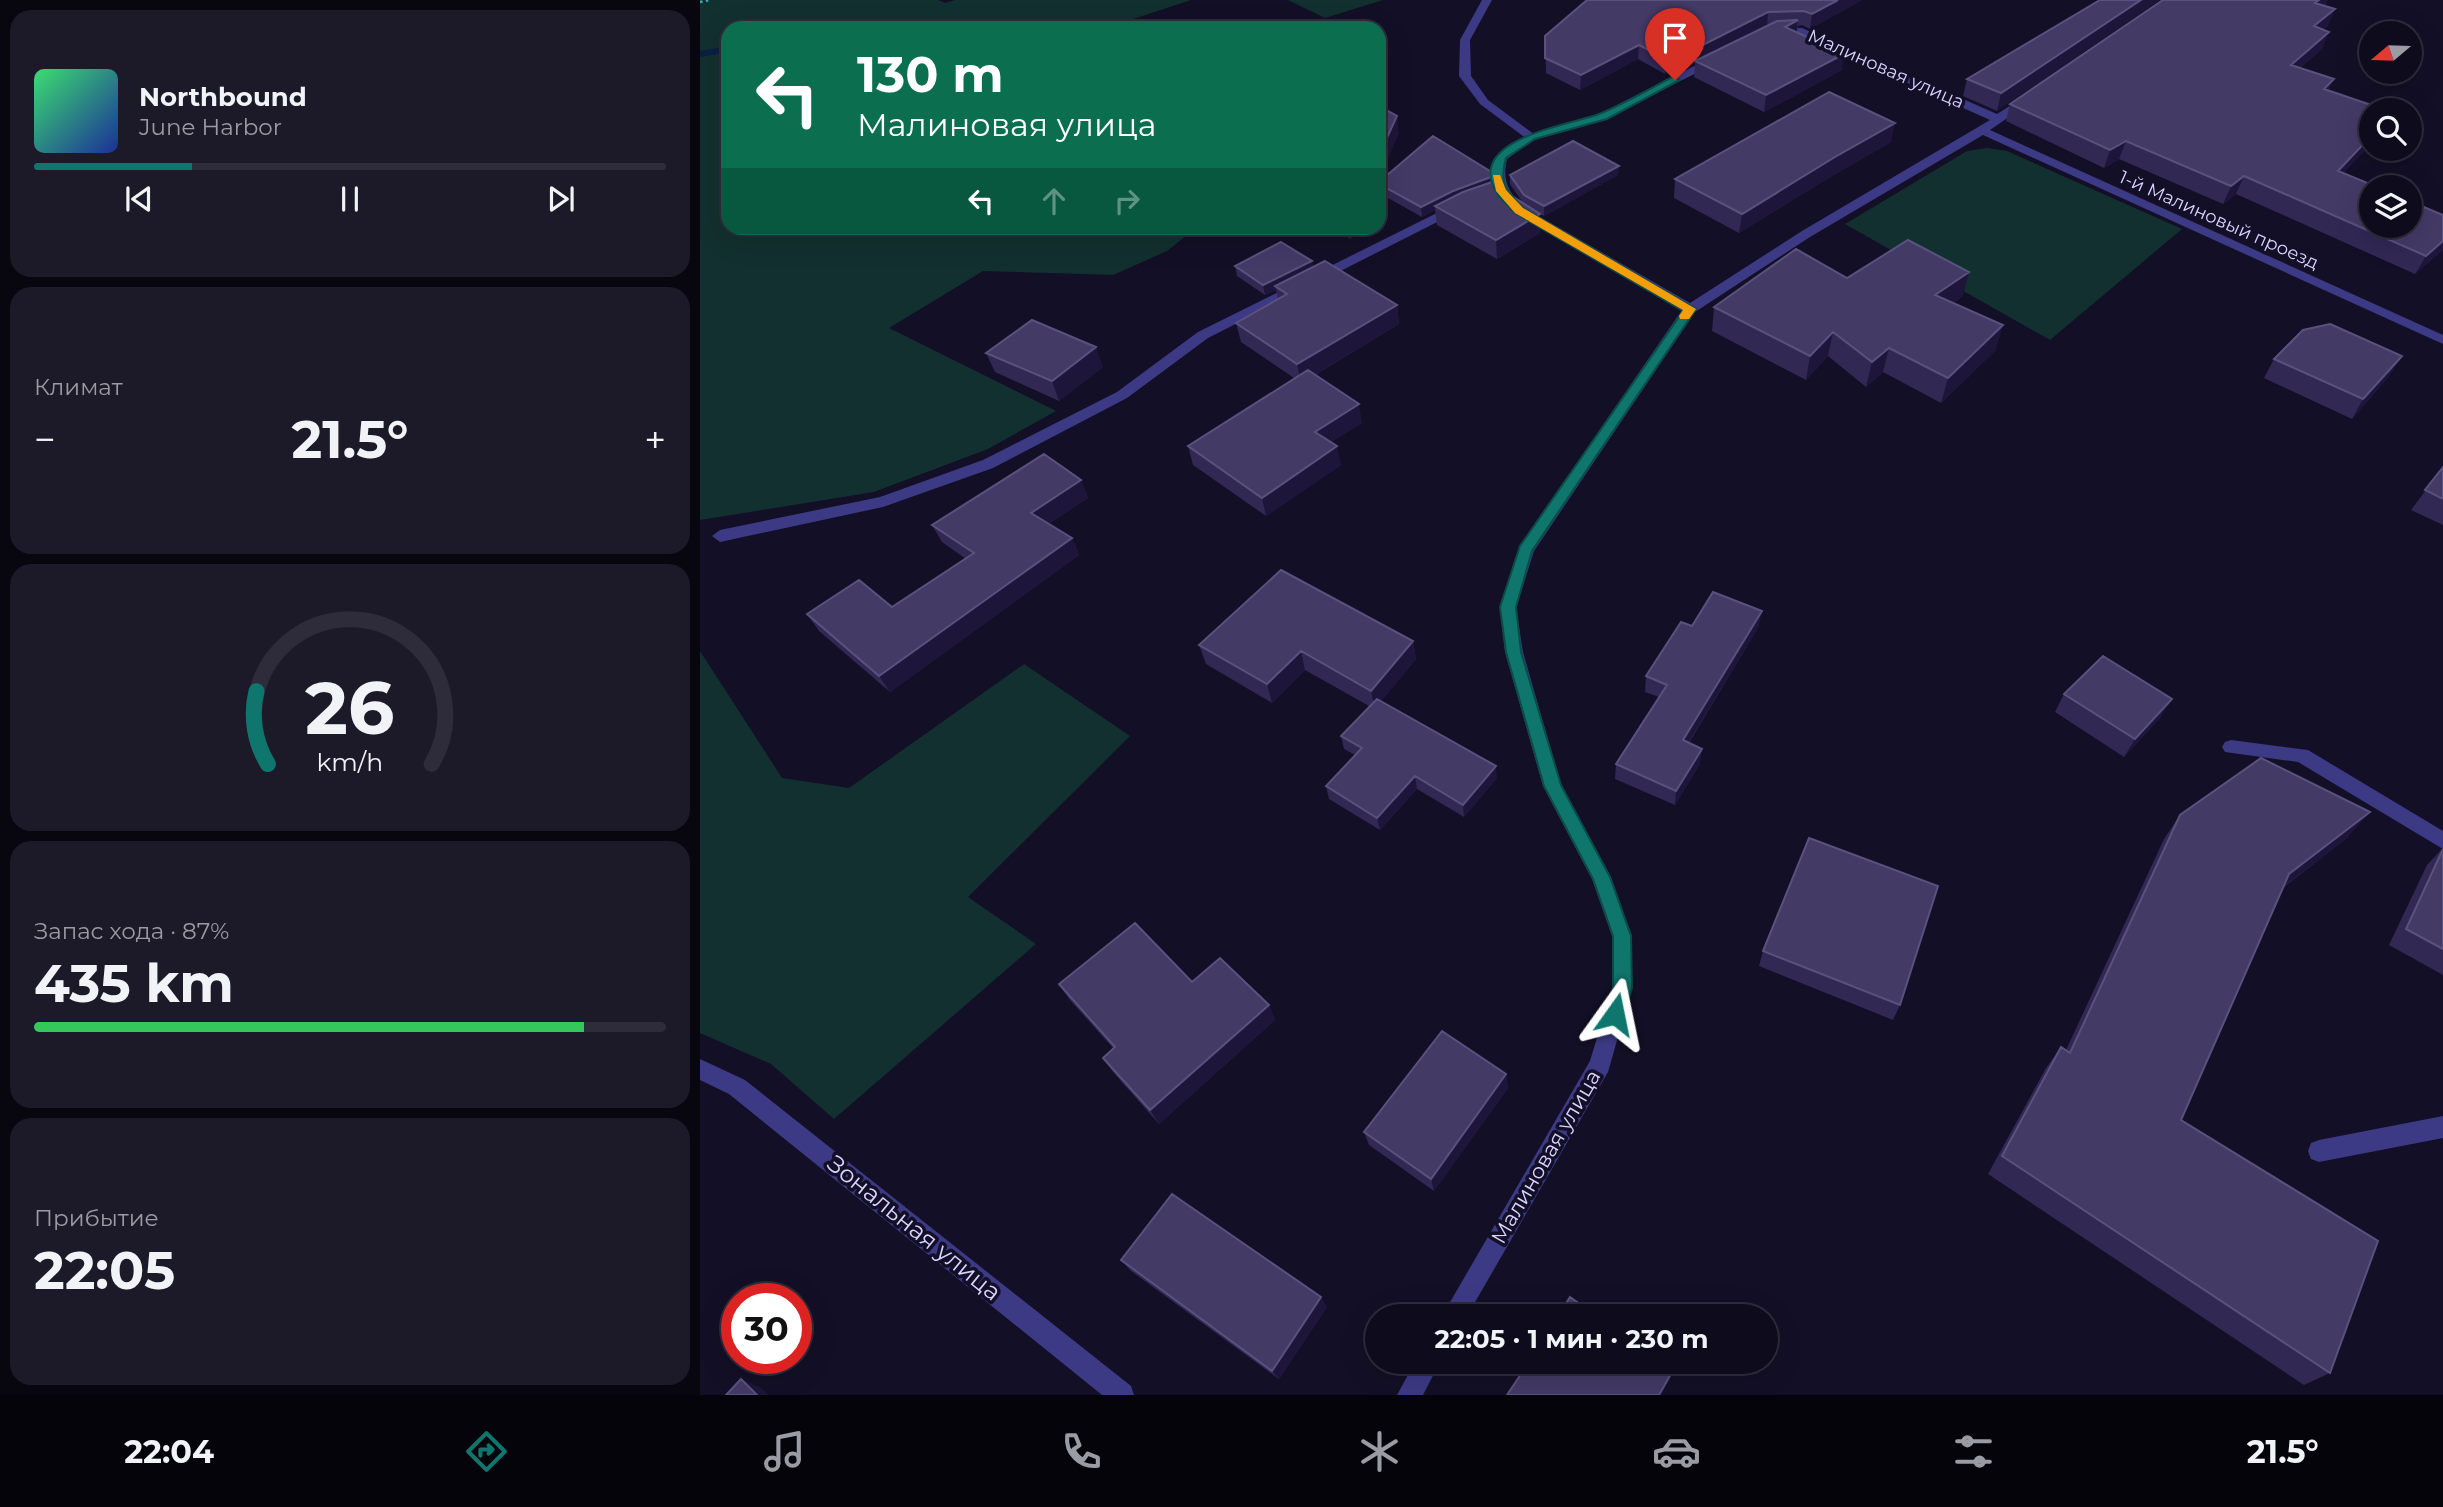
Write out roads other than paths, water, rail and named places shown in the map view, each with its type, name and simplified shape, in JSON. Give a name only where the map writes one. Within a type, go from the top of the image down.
[{"type":"street","points":[[1487,0],[1465,40],[1465,76],[1484,102],[1531,137]]},
{"type":"street","name":"Малиновая улица","points":[[1760,37],[1772,31],[1798,30],[1998,119]]},
{"type":"street","points":[[1690,309],[1519,210],[1496,193],[1496,176],[1501,157],[1531,137],[1603,116],[1723,55]]},
{"type":"street","name":"Малиновая улица","points":[[1461,1304],[1600,1065],[1622,988],[1622,936],[1601,877],[1552,786],[1514,652],[1508,607],[1525,550],[1690,309],[1806,234],[1982,130],[2042,89]]},
{"type":"street","name":"1-й Малиновый проезд","points":[[1982,130],[2443,340]]},
{"type":"street","points":[[720,536],[883,502],[988,464],[1122,395],[1203,335],[1470,202]]},
{"type":"street","points":[[2231,747],[2302,755],[2443,841]]},
{"type":"street","name":"Зональная улица","points":[[700,1069],[737,1087],[1122,1395]]},
{"type":"street","points":[[2319,1151],[2443,1127]]},
{"type":"street","points":[[1409,1395],[1421,1374]]},
{"type":"waterway","points":[[700,54],[721,50]]}]
